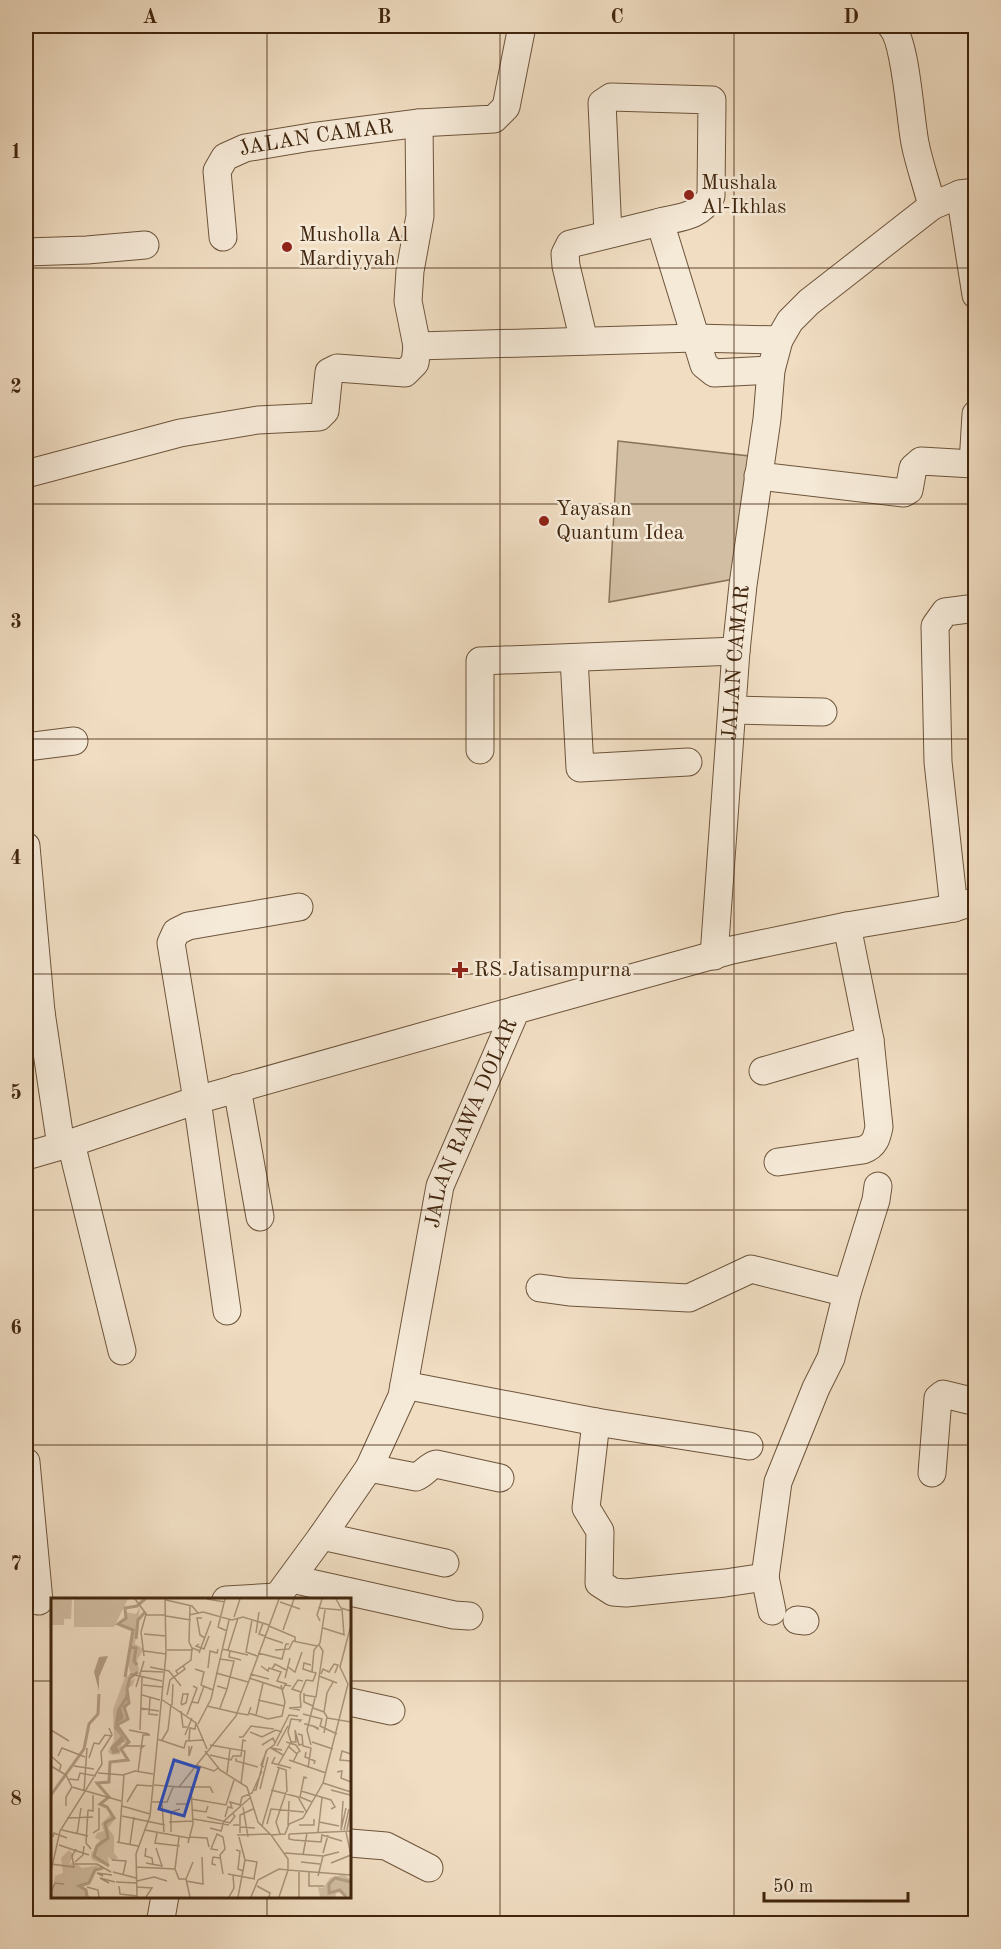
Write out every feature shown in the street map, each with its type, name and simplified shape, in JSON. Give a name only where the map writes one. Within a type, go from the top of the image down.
[{"type":"street","points":[[891,26],[894,28],[901,48],[915,144],[932,206]]},
{"type":"street","name":"JALAN CAMAR","points":[[223,237],[217,171],[225,157],[245,148],[300,139],[419,123],[494,119],[506,107],[522,29]]},
{"type":"street","points":[[584,341],[566,266],[565,254],[570,244],[695,213],[705,207],[711,196],[712,100],[611,97],[602,103],[608,234]]},
{"type":"street","name":"JALAN CAMAR","points":[[417,346],[408,302],[410,271],[420,216],[419,123]]},
{"type":"street","points":[[968,193],[975,295]]},
{"type":"street","name":"JALAN CAMAR","points":[[714,956],[736,651],[732,587],[758,476],[767,419],[771,370],[779,340],[790,321],[809,302],[932,206],[968,193]]},
{"type":"street","points":[[660,222],[704,365],[714,373],[771,370]]},
{"type":"street","points":[[26,252],[145,245]]},
{"type":"street","points":[[26,474],[180,433],[258,420],[319,417],[325,411],[329,372],[337,368],[405,373],[415,363],[417,346],[695,338],[779,340]]},
{"type":"street","points":[[758,476],[904,494],[909,490],[913,468],[921,461],[973,464],[975,414]]},
{"type":"street","points":[[965,904],[938,762],[935,626],[945,612],[975,608]]},
{"type":"street","points":[[480,750],[480,661],[736,651]]},
{"type":"street","points":[[574,658],[580,768],[688,762]]},
{"type":"street","points":[[733,710],[823,712]]},
{"type":"street","points":[[26,747],[74,741]]},
{"type":"street","points":[[26,846],[33,1013],[122,1351]]},
{"type":"street","name":"JALAN RAWA DOLAR","points":[[281,1592],[369,1468],[404,1390],[440,1185],[516,1010],[714,956],[847,926],[965,904]]},
{"type":"street","points":[[227,1311],[197,1100],[171,943],[176,932],[188,926],[299,907]]},
{"type":"street","points":[[778,1162],[863,1150],[872,1146],[877,1139],[879,1126],[870,1040],[847,926]]},
{"type":"street","points":[[26,1156],[237,1088],[516,1010]]},
{"type":"street","points":[[763,1071],[870,1040]]},
{"type":"street","points":[[237,1088],[260,1217]]},
{"type":"street","points":[[791,1617],[765,1577],[778,1482],[816,1388],[831,1358],[878,1186]]},
{"type":"street","points":[[540,1288],[569,1292],[689,1298],[751,1269],[847,1293]]},
{"type":"street","points":[[404,1390],[525,1422]]},
{"type":"street","points":[[404,1390],[749,1446]]},
{"type":"street","points":[[932,1473],[938,1398],[943,1394],[975,1402]]},
{"type":"street","points":[[596,1422],[586,1508],[600,1531],[599,1583],[613,1592],[627,1593],[765,1577]]},
{"type":"street","points":[[26,1462],[39,1602]]},
{"type":"street","points":[[369,1468],[416,1477],[430,1465],[436,1464],[500,1478]]},
{"type":"street","points":[[322,1536],[446,1563]]},
{"type":"street","points":[[234,1598],[281,1592],[326,1598]]},
{"type":"street","points":[[351,1601],[469,1616]]},
{"type":"street","points":[[351,1701],[391,1711]]},
{"type":"street","points":[[351,1843],[386,1846],[429,1868]]},
{"type":"street","points":[[160,1923],[165,1898]]},
{"type":"shaded area","points":[[618,441],[749,456],[734,579],[609,602]]},
{"type":"place","name":"Mushala Al-Ikhlas","points":[[689,195]]},
{"type":"place","name":"Musholla Al Mardiyyah","points":[[287,247]]},
{"type":"place","name":"Yayasan Quantum Idea","points":[[544,521]]},
{"type":"place","name":"RS Jatisampurna","points":[[460,970]]}]
